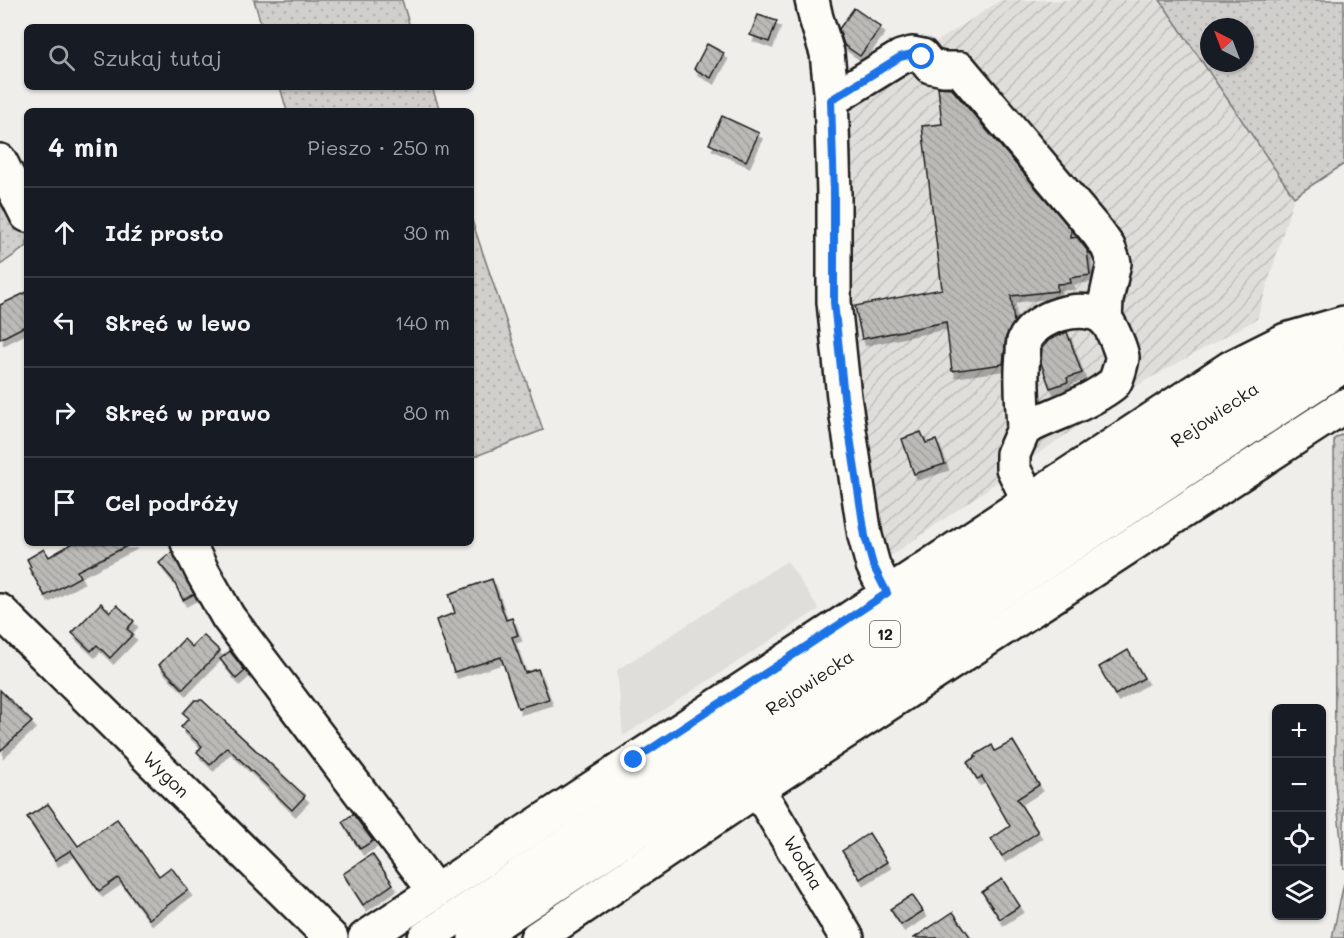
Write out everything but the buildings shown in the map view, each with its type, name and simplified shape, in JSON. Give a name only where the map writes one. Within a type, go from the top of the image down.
[{"type":"main road","points":[[812,0],[827,53],[831,100],[834,302],[844,397],[865,536],[873,565],[887,593]]},
{"type":"main road","points":[[831,100],[900,57],[912,54],[922,57],[930,66],[960,69],[1108,247],[1114,263],[1106,300],[1105,320],[1122,358],[1115,382],[1094,397],[1024,429]]},
{"type":"main road","points":[[0,161],[24,209]]},
{"type":"main road","points":[[1029,501],[1013,468],[1013,454],[1024,429],[1022,365],[1024,342],[1035,327],[1053,316],[1072,312],[1091,313],[1105,320]]},
{"type":"main road","points":[[365,938],[1230,368],[1286,340],[1344,323]]},
{"type":"main road","name":"Rejowiecka","points":[[425,938],[1344,329]]},
{"type":"main road","name":"Rejowiecka","points":[[475,938],[1344,364]]},
{"type":"main road","points":[[537,938],[756,790],[1344,406]]},
{"type":"main road","points":[[1094,529],[1113,557]]},
{"type":"main road","points":[[190,546],[228,617],[435,891]]},
{"type":"main road","name":"Wygon","points":[[0,611],[331,938]]},
{"type":"main road","name":"Wodna","points":[[756,790],[768,806],[847,938]]},
{"type":"shaded area","points":[[254,0],[402,0],[409,24],[261,24]]},
{"type":"shaded area","points":[[1001,0],[1160,0],[1200,59],[1200,72],[1209,72],[1294,197],[1257,319],[1136,386],[882,562],[849,396],[837,107]]},
{"type":"shaded area","points":[[1160,0],[1344,0],[1344,164],[1294,197],[1209,72],[1254,72],[1254,18],[1200,18],[1200,59]]},
{"type":"shaded area","points":[[281,90],[433,90],[439,108],[286,108]]},
{"type":"shaded area","points":[[0,172],[24,220],[24,248],[0,265]]},
{"type":"shaded area","points":[[474,227],[543,430],[474,457]]},
{"type":"shaded area","points":[[1344,433],[1344,869],[1335,783],[1334,439]]},
{"type":"shaded area","points":[[787,561],[819,609],[623,736],[617,670]]},
{"type":"shaded area","points":[[1344,883],[1344,938],[1332,938]]},
{"type":"route","points":[[634,760],[887,593],[873,565],[865,536],[844,397],[834,302],[831,100],[900,57],[912,54],[922,57]]}]
